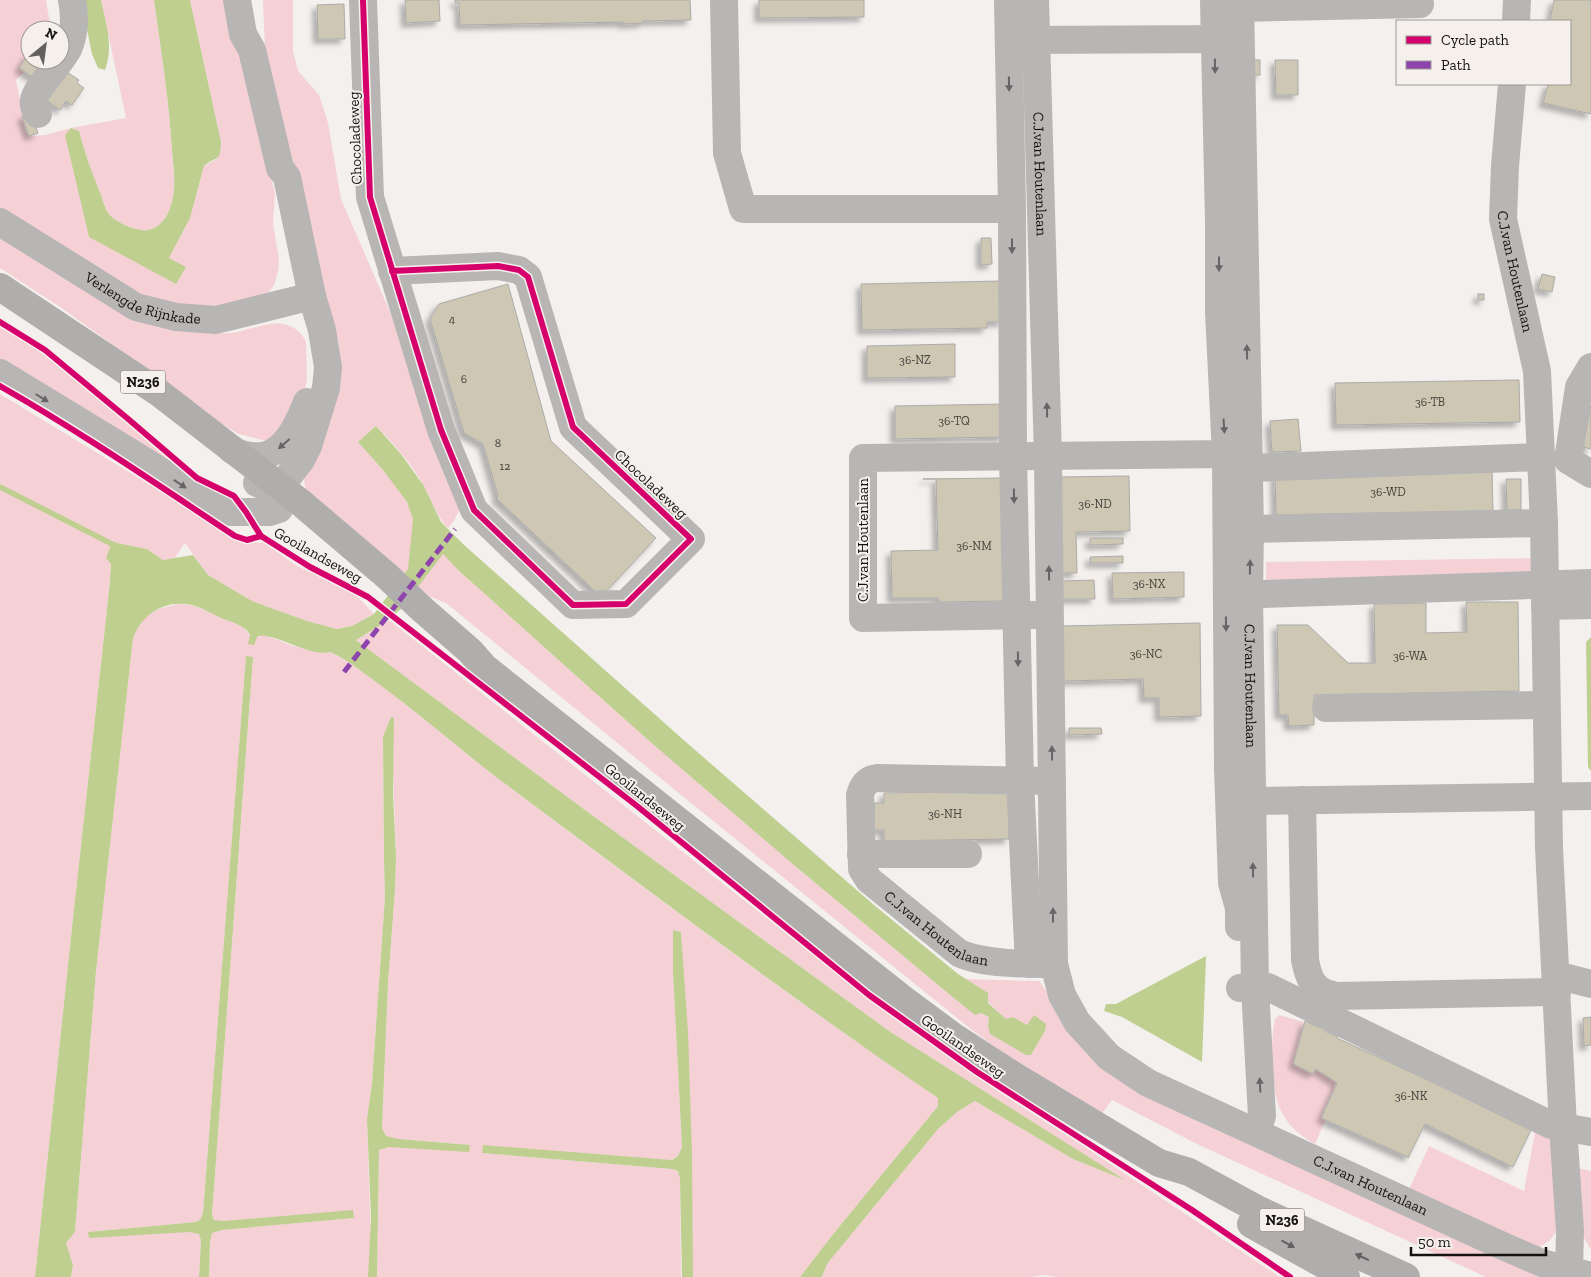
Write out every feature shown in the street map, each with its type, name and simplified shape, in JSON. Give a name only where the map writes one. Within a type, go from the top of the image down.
[{"type":"main road","name":"Gooilandseweg","points":[[0,287],[158,392],[232,450],[280,498],[383,582],[464,657],[484,667],[888,987],[954,1037],[1019,1079],[1159,1163],[1182,1185],[1338,1275]]},
{"type":"main road","name":"N236","points":[[0,303],[128,389],[243,475]]},
{"type":"main road","name":"Gooilandseweg","points":[[1159,1163],[1189,1172],[1259,1210],[1406,1277]]},
{"type":"street","points":[[38,114],[34,105],[35,94],[60,63],[69,47],[74,30],[72,0]]},
{"type":"street","points":[[232,450],[243,455],[255,457],[267,455],[277,450],[290,438],[299,424],[309,397],[313,374],[313,348],[287,176],[280,168],[252,50],[243,34],[237,0]]},
{"type":"street","points":[[252,0],[255,32],[252,50]]},
{"type":"street","name":"Chocoladeweg","points":[[363,0],[370,197],[392,271],[440,430],[474,510],[573,604],[626,604],[691,539],[573,427],[528,277],[519,270],[498,266],[392,271]]},
{"type":"street","name":"C.J.van Houtenlaan","points":[[724,0],[727,153],[743,209],[1012,209]]},
{"type":"street","name":"C.J.van Houtenlaan","points":[[1008,0],[1020,781],[1041,964],[1077,1022],[1109,1057],[1148,1083],[1505,1248],[1542,1264],[1580,1273],[1570,1231],[1557,1126],[1556,984],[1549,848],[1544,523],[1537,372],[1504,219],[1505,166],[1512,85]]},
{"type":"street","name":"C.J.van Houtenlaan","points":[[1035,0],[1048,457],[1052,781],[1041,964]]},
{"type":"street","name":"C.J.van Houtenlaan","points":[[1214,0],[1227,39],[1231,220],[1246,311],[1235,389]]},
{"type":"street","points":[[1516,20],[1517,0]]},
{"type":"street","name":"C.J.van Houtenlaan","points":[[1227,39],[1240,4],[1420,4]]},
{"type":"street","points":[[1008,40],[1227,39]]},
{"type":"street","name":"C.J.van Houtenlaan","points":[[1231,220],[1219,312],[1235,389],[1241,458],[1238,595],[1228,768],[1232,883],[1239,908],[1248,988]]},
{"type":"street","name":"Verlengde Rijnkade","points":[[0,222],[136,307],[176,317],[216,320],[306,298]]},
{"type":"street","points":[[0,372],[211,504],[230,512],[270,512],[280,498],[308,446],[326,388],[328,366],[322,330],[306,298]]},
{"type":"street","points":[[1219,312],[1246,311]]},
{"type":"street","points":[[1591,367],[1579,387],[1568,460],[1591,474]]},
{"type":"street","name":"C.J.van Houtenlaan","points":[[1050,615],[863,618],[863,458],[1542,457]]},
{"type":"street","points":[[243,475],[267,487],[280,498]]},
{"type":"street","points":[[1238,531],[1544,523]]},
{"type":"street","points":[[1544,595],[1591,584]]},
{"type":"street","points":[[1238,595],[1544,595],[1591,605]]},
{"type":"street","name":"C.J.van Houtenlaan","points":[[1238,595],[1252,800],[1248,988],[1242,1099],[1244,1127]]},
{"type":"street","points":[[1326,708],[1546,705]]},
{"type":"street","name":"C.J.van Houtenlaan","points":[[1041,964],[976,959],[959,953],[869,880],[862,869],[860,794],[864,784],[878,778],[1052,781]]},
{"type":"street","points":[[1252,800],[1591,796]]},
{"type":"street","points":[[1302,800],[1305,960],[1307,974],[1319,990],[1336,996],[1556,984],[1591,984]]},
{"type":"street","points":[[861,854],[968,854]]},
{"type":"street","points":[[1248,988],[1268,987],[1557,1126],[1591,1132]]},
{"type":"shaded area","points":[[0,0],[46,0],[49,20],[20,20],[20,70],[26,70],[16,80],[26,132],[31,136],[45,135],[71,128],[126,118],[101,0],[154,0],[167,94],[174,179],[172,201],[162,222],[148,230],[138,229],[121,223],[108,213],[79,131],[85,217],[89,237],[169,258],[190,218],[204,166],[217,159],[221,142],[190,0],[231,0],[237,34],[275,194],[273,223],[279,260],[274,285],[267,295],[263,298],[203,309],[152,299],[127,289],[0,209]]},
{"type":"shaded area","points":[[81,0],[101,0],[109,44],[108,61],[105,70],[98,68],[92,54]]},
{"type":"shaded area","points":[[154,0],[190,0],[221,142],[219,156],[204,166],[190,218],[169,258],[186,267],[176,284],[89,237],[65,135],[71,128],[79,131],[106,209],[115,220],[126,226],[144,230],[154,228],[162,222],[172,201],[174,179],[167,94]]},
{"type":"shaded area","points":[[263,0],[293,0],[293,51],[298,71],[319,95],[328,123],[341,199],[393,319],[464,498],[455,519],[448,528],[438,514],[415,471],[376,426],[358,442],[398,488],[410,509],[414,524],[413,537],[408,569],[404,576],[307,499],[304,480],[305,464],[338,395],[341,379],[339,345],[278,108],[265,49]]},
{"type":"shaded area","points":[[0,232],[181,330],[231,333],[265,325],[282,324],[291,326],[301,334],[306,343],[307,380],[302,400],[274,440],[262,440],[239,434],[221,424],[151,377],[106,340],[63,309],[0,268]]},
{"type":"shaded area","points":[[0,326],[48,356],[186,475],[202,486],[225,495],[233,502],[221,501],[209,496],[0,361]]},
{"type":"shaded area","points":[[0,394],[175,500],[238,541],[264,543],[297,566],[342,587],[357,596],[374,614],[352,626],[337,629],[307,621],[252,601],[208,575],[185,543],[174,559],[163,560],[147,549],[112,542],[109,591],[35,1277],[0,1277]]},
{"type":"shaded area","points":[[376,426],[401,454],[424,486],[441,522],[464,545],[687,743],[874,905],[958,974],[988,993],[988,1003],[1006,1019],[1013,1017],[1027,1025],[1034,1015],[1046,1024],[1045,1031],[1031,1055],[1026,1055],[990,1034],[988,1026],[989,1017],[981,1013],[975,1015],[795,866],[648,740],[458,570],[443,554],[401,609],[384,623],[356,640],[585,810],[889,1031],[1125,1180],[1073,1159],[975,1101],[957,1112],[938,1129],[827,1264],[822,1277],[800,1277],[938,1106],[938,1098],[770,980],[660,899],[496,777],[410,707],[350,663],[330,652],[312,651],[271,637],[257,637],[254,645],[248,644],[250,635],[241,626],[195,606],[175,604],[158,609],[150,614],[137,629],[133,638],[96,971],[75,1232],[66,1243],[73,1265],[71,1277],[35,1277],[109,591],[111,564],[106,558],[112,542],[147,549],[163,560],[193,555],[208,575],[252,601],[307,621],[337,629],[352,626],[374,614],[408,569],[413,519],[407,502],[383,470],[358,442]]},
{"type":"shaded area","points":[[443,553],[458,570],[648,740],[795,866],[955,999],[975,1014],[981,1013],[989,1017],[988,1026],[1031,1055],[1045,1031],[1027,1025],[1013,1017],[1006,1020],[988,1002],[988,993],[965,979],[1039,981],[1090,1050],[1549,1277],[1486,1277],[1195,1143],[1112,1100],[1101,1115],[1032,1074],[972,1030],[446,603],[431,597],[417,586]]},
{"type":"shaded area","points":[[1537,558],[1537,576],[1266,582],[1266,562]]},
{"type":"shaded area","points":[[180,604],[195,606],[243,627],[250,636],[249,644],[257,637],[265,635],[293,646],[324,653],[329,652],[349,663],[410,707],[496,777],[660,900],[938,1098],[938,1106],[800,1277],[692,1277],[681,932],[673,930],[673,973],[682,1147],[678,1156],[672,1160],[482,1153],[678,1171],[680,1179],[681,1277],[377,1277],[379,1150],[389,1147],[470,1145],[399,1139],[386,1136],[382,1128],[396,857],[391,717],[383,738],[385,897],[372,1083],[367,1119],[371,1245],[369,1277],[209,1277],[212,1233],[222,1230],[354,1218],[223,1221],[214,1220],[212,1215],[253,658],[246,657],[203,1213],[200,1220],[196,1222],[88,1232],[189,1232],[200,1234],[199,1277],[71,1277],[73,1265],[66,1243],[75,1232],[96,971],[133,638],[141,623],[150,614],[163,608]]},
{"type":"shaded area","points":[[389,620],[892,1017],[1002,1094],[1280,1277],[1060,1277],[1043,1275],[1030,1277],[822,1277],[827,1264],[938,1129],[957,1112],[975,1101],[1073,1159],[1121,1178],[889,1031],[585,810],[356,640]]},
{"type":"shaded area","points":[[1591,637],[1591,771],[1588,767],[1586,642]]},
{"type":"shaded area","points":[[246,656],[253,657],[212,1215],[214,1220],[223,1221],[353,1210],[354,1218],[222,1230],[212,1233],[209,1277],[199,1277],[201,1240],[199,1234],[189,1232],[89,1238],[88,1232],[196,1222],[200,1220],[203,1213]]},
{"type":"shaded area","points":[[391,717],[394,718],[393,793],[396,857],[382,1128],[386,1136],[399,1139],[470,1145],[469,1152],[389,1147],[379,1150],[377,1277],[368,1277],[371,1218],[367,1119],[372,1083],[385,897],[383,737]]},
{"type":"shaded area","points":[[673,930],[681,932],[688,1032],[692,1153],[693,1277],[682,1277],[680,1179],[678,1171],[482,1153],[483,1145],[672,1160],[678,1156],[682,1147],[673,973]]},
{"type":"shaded area","points":[[1206,956],[1202,1062],[1122,1017],[1104,1011],[1106,1004],[1116,1004]]},
{"type":"shaded area","points":[[1279,1015],[1304,1022],[1294,1060],[1337,1081],[1323,1114],[1327,1116],[1315,1144],[1293,1128],[1286,1120],[1277,1100],[1273,1076],[1272,1046],[1275,1019]]},
{"type":"shaded area","points":[[1535,1132],[1551,1134],[1557,1231],[1549,1241],[1538,1248],[1409,1189],[1429,1146],[1524,1191]]},
{"type":"shaded area","points":[[1573,1167],[1591,1171],[1591,1250],[1579,1229]]},
{"type":"building","points":[[405,0],[439,0],[440,21],[406,23]]},
{"type":"building","points":[[455,0],[690,0],[691,20],[643,21],[643,23],[623,24],[623,22],[460,25],[459,3],[455,3]]},
{"type":"building","points":[[759,0],[864,0],[864,17],[759,18]]},
{"type":"building","points":[[1554,0],[1591,0],[1591,114],[1543,103],[1548,85],[1571,85],[1571,20],[1550,20]]},
{"type":"building","points":[[344,4],[345,39],[318,39],[317,5]]},
{"type":"building","points":[[1251,60],[1260,60],[1260,75],[1251,75]]},
{"type":"building","points":[[1275,60],[1298,60],[1298,95],[1276,95]]},
{"type":"building","points":[[22,70],[41,70],[35,79]]},
{"type":"building","points":[[60,70],[64,70],[79,80],[77,83],[84,88],[72,105],[66,101],[60,110],[42,97]]},
{"type":"building","points":[[31,113],[38,133],[29,136],[22,116]]},
{"type":"building","points":[[981,238],[991,238],[992,264],[981,265]]},
{"type":"building","points":[[1542,274],[1555,277],[1552,292],[1538,289]]},
{"type":"building","points":[[1002,281],[1003,322],[987,322],[987,328],[862,330],[861,284]]},
{"type":"building","points":[[508,284],[551,441],[656,538],[601,597],[496,498],[498,496],[483,444],[464,433],[430,319],[439,304]]},
{"type":"building","points":[[1478,294],[1484,294],[1484,300],[1478,300]]},
{"type":"building","points":[[955,344],[955,377],[867,378],[867,346]]},
{"type":"building","points":[[1519,380],[1520,422],[1336,425],[1335,383]]},
{"type":"building","points":[[1004,404],[1004,437],[895,439],[895,406]]},
{"type":"building","points":[[1591,404],[1591,449],[1583,447]]},
{"type":"building","points":[[1298,419],[1301,451],[1272,452],[1270,421]]},
{"type":"building","points":[[1492,469],[1493,511],[1276,515],[1275,473]]},
{"type":"building","points":[[1129,476],[1130,531],[1076,532],[1077,573],[1062,573],[1059,477]]},
{"type":"building","points":[[1005,478],[1007,601],[939,602],[938,598],[892,598],[891,551],[938,550],[936,479],[923,479]]},
{"type":"building","points":[[1506,479],[1521,479],[1521,510],[1507,510]]},
{"type":"building","points":[[1090,538],[1123,538],[1123,544],[1090,545]]},
{"type":"building","points":[[1123,556],[1123,563],[1090,563],[1090,557]]},
{"type":"building","points":[[1184,572],[1184,597],[1113,599],[1112,573]]},
{"type":"building","points":[[1094,580],[1095,599],[1062,599],[1062,581]]},
{"type":"building","points":[[1466,602],[1518,602],[1519,691],[1314,695],[1314,725],[1289,726],[1288,715],[1279,715],[1277,625],[1308,625],[1348,663],[1375,663],[1374,604],[1426,603],[1426,633],[1467,632]]},
{"type":"building","points":[[1200,623],[1201,716],[1159,717],[1159,698],[1144,698],[1143,679],[1063,681],[1062,626]]},
{"type":"building","points":[[1069,728],[1101,728],[1102,734],[1069,735]]},
{"type":"building","points":[[1008,791],[1009,839],[884,841],[884,830],[874,830],[874,803],[884,803],[884,793]]},
{"type":"building","points":[[1591,1017],[1591,1045],[1584,1046],[1583,1018]]},
{"type":"building","points":[[1305,1021],[1318,1027],[1319,1025],[1326,1028],[1325,1031],[1337,1038],[1532,1128],[1513,1167],[1425,1124],[1408,1158],[1321,1118],[1337,1083],[1316,1069],[1313,1074],[1293,1064]]},
{"type":"waterway","points":[[0,487],[116,546]]},
{"type":"marked path","points":[[344,672],[455,529]]},
{"type":"cycle path","points":[[363,0],[370,197],[441,430],[474,510],[573,605],[626,604],[691,539],[573,427],[528,277],[519,270],[498,266],[392,271]]},
{"type":"cycle path","points":[[0,322],[45,350],[197,478],[234,496],[261,536],[310,567],[368,597],[637,806],[869,995],[977,1072],[1192,1210],[1290,1277]]},
{"type":"cycle path","points":[[0,386],[90,440],[235,536],[247,540],[261,536]]}]
